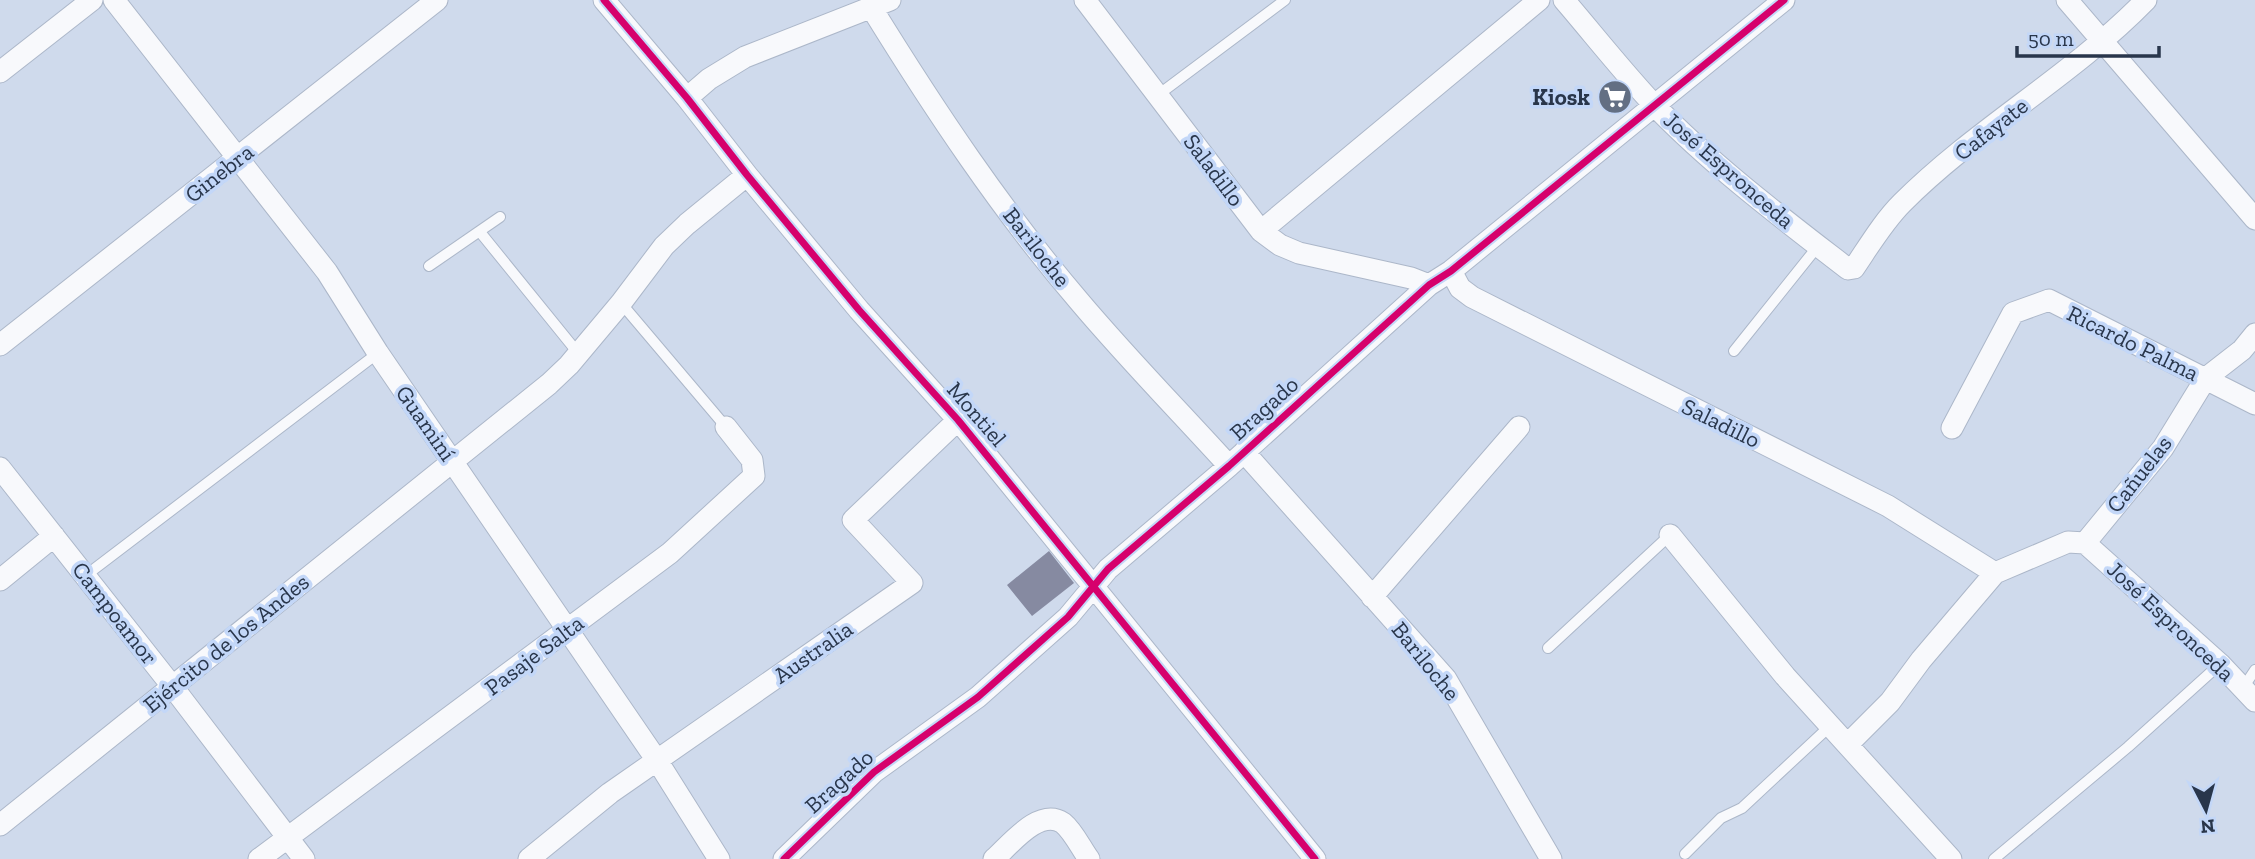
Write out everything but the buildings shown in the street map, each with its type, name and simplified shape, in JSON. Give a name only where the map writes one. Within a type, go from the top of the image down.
[{"type":"street","points":[[0,72],[92,0]]},
{"type":"street","name":"Guaminí","points":[[114,0],[327,272],[378,353],[658,762],[719,859]]},
{"type":"street","name":"Ginebra","points":[[0,345],[437,0]]},
{"type":"street","name":"Montiel","points":[[604,0],[859,310],[958,420],[1095,586],[1303,855]]},
{"type":"street","name":"Saladillo","points":[[1085,0],[1261,231],[1280,245],[1299,253],[1411,278],[1429,285]]},
{"type":"street","points":[[1261,231],[1539,0]]},
{"type":"street","name":"José Espronceda","points":[[1563,0],[1656,106],[1711,157],[1848,269]]},
{"type":"street","name":"Bragado","points":[[784,859],[874,772],[988,688],[1068,617],[1108,569],[1236,459],[1429,285],[1451,271],[1784,0]]},
{"type":"street","points":[[2067,0],[2255,219]]},
{"type":"street","name":"Cafayate","points":[[1848,269],[1854,268],[1903,202],[1951,160],[2102,42],[2146,0]]},
{"type":"street","points":[[687,98],[709,79],[745,57],[881,4]]},
{"type":"street","name":"Bariloche","points":[[881,4],[973,163],[1079,301],[1372,597],[1446,678],[1551,859]]},
{"type":"street","name":"Ejército de los Andes","points":[[0,825],[549,384],[569,365],[621,303],[664,246],[747,175]]},
{"type":"street","name":"Saladillo","points":[[1451,271],[1460,288],[1472,297],[1888,506],[1995,573]]},
{"type":"street","name":"Ricardo Palma","points":[[1952,428],[2013,313],[2049,300],[2255,404]]},
{"type":"street","name":"Cañuelas","points":[[2085,542],[2163,448],[2206,379],[2242,350],[2255,334]]},
{"type":"street","name":"Australia","points":[[529,859],[610,793],[912,583],[853,520],[958,420]]},
{"type":"street","name":"Pasaje Salta","points":[[260,859],[670,552],[754,476],[752,460],[726,426]]},
{"type":"street","points":[[1372,597],[1520,427]]},
{"type":"street","name":"Campoamor","points":[[0,468],[304,859]]},
{"type":"street","points":[[1670,535],[1829,727],[1848,744],[1951,859]]},
{"type":"street","points":[[0,580],[54,536]]},
{"type":"street","points":[[1848,744],[1890,702],[1921,660],[1995,573],[2068,542],[2085,542]]},
{"type":"street","name":"José Espronceda","points":[[2085,542],[2220,664],[2251,686]]},
{"type":"street","points":[[994,859],[1035,824],[1045,819],[1054,819],[1065,825],[1089,859]]},
{"type":"lane","points":[[1158,95],[1285,0]]},
{"type":"lane","points":[[429,266],[500,218]]},
{"type":"lane","points":[[480,232],[578,353]]},
{"type":"lane","points":[[1734,351],[1818,246]]},
{"type":"lane","points":[[621,303],[726,426]]},
{"type":"lane","points":[[85,576],[378,353]]},
{"type":"lane","points":[[1548,648],[1670,535]]},
{"type":"lane","points":[[1994,859],[2128,747],[2220,664]]},
{"type":"lane","points":[[1685,854],[1721,818],[1742,808],[1829,727]]},
{"type":"cycle path","points":[[604,0],[859,310],[958,420],[1315,859]]},
{"type":"cycle path","points":[[784,859],[874,772],[978,697],[1068,617],[1108,569],[1229,466],[1429,285],[1451,271],[1784,0]]},
{"type":"place","name":"Kiosk","points":[[1615,97]]}]
